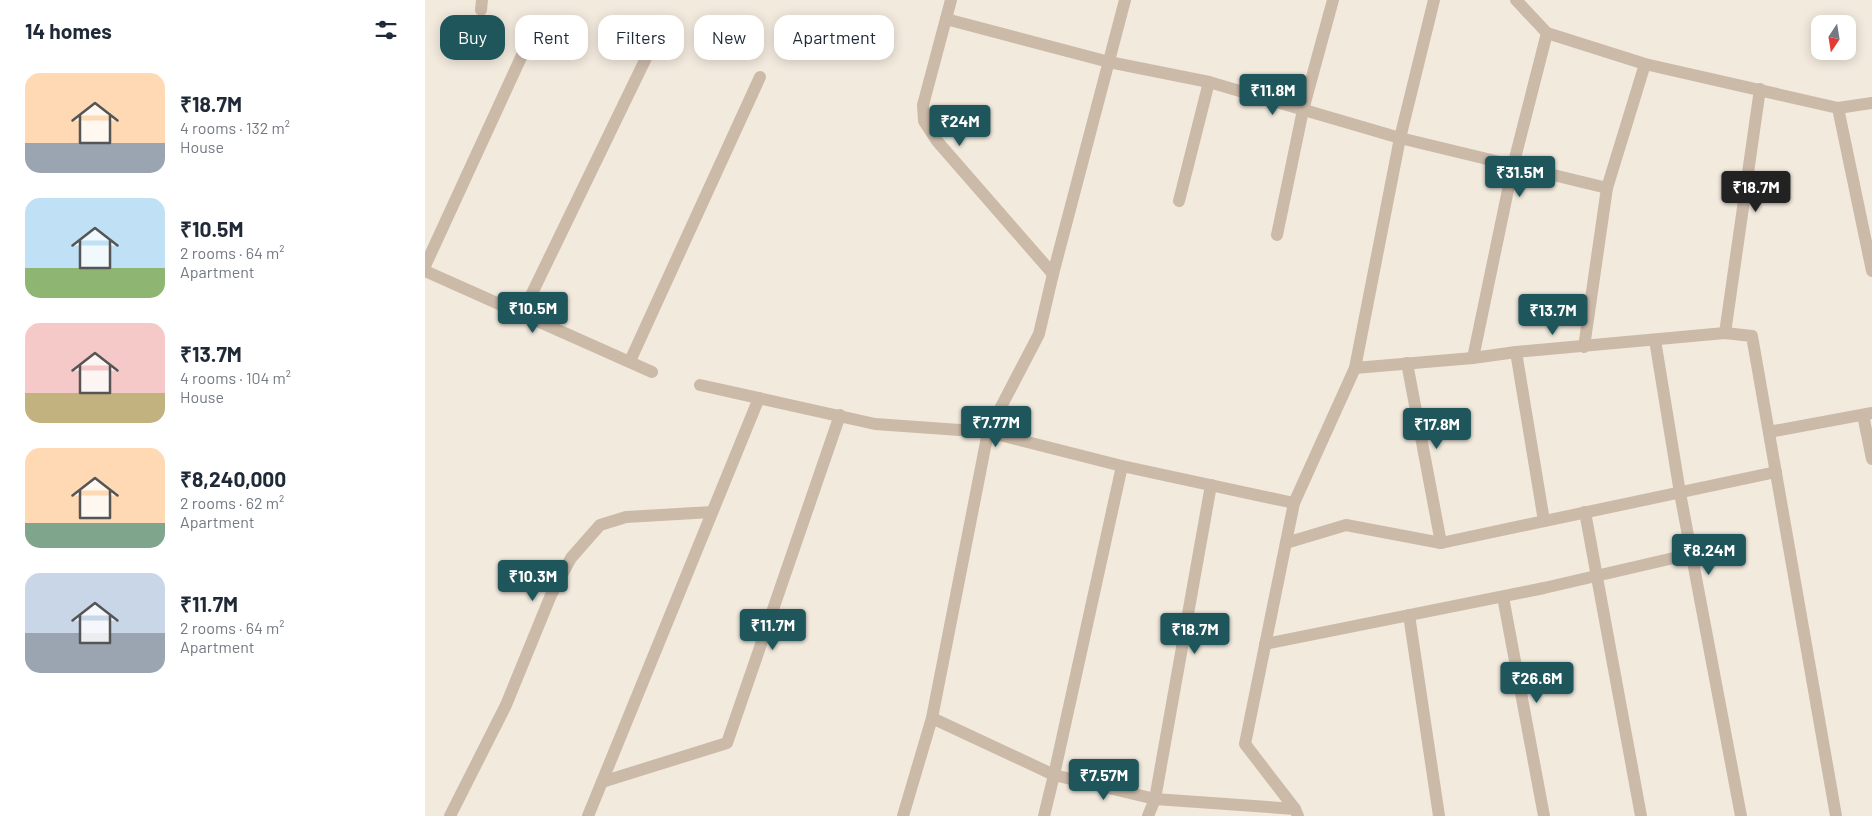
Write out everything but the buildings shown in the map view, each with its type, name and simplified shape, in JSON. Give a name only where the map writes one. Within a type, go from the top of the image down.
[{"type":"street","points":[[951,0],[923,105],[924,121],[937,141],[1053,274]]},
{"type":"street","points":[[903,816],[932,718],[988,432],[1039,334],[1125,0]]},
{"type":"street","points":[[1277,234],[1303,110],[1333,0]]},
{"type":"street","points":[[1296,812],[1245,744],[1294,503],[1355,368],[1400,138],[1434,0]]},
{"type":"street","points":[[1516,0],[1547,33],[1645,64],[1838,108],[1872,103]]},
{"type":"street","points":[[946,19],[1109,62],[1209,82],[1400,138],[1607,188]]},
{"type":"street","points":[[1473,358],[1513,166],[1547,33]]},
{"type":"street","points":[[425,266],[520,60]]},
{"type":"street","points":[[522,314],[645,60]]},
{"type":"street","points":[[1584,347],[1607,188],[1645,64]]},
{"type":"street","points":[[630,362],[760,77]]},
{"type":"street","points":[[1179,200],[1209,82]]},
{"type":"street","points":[[1725,333],[1760,89]]},
{"type":"street","points":[[1838,108],[1872,271]]},
{"type":"street","points":[[425,271],[652,372]]},
{"type":"street","points":[[1355,368],[1725,333],[1752,336],[1835,816]]},
{"type":"street","points":[[1655,340],[1679,493],[1741,816]]},
{"type":"street","points":[[1516,352],[1544,521]]},
{"type":"street","points":[[1407,363],[1441,543]]},
{"type":"street","points":[[700,385],[875,424],[988,432],[1122,466],[1294,503]]},
{"type":"street","points":[[587,816],[759,398]]},
{"type":"street","points":[[1769,432],[1867,414],[1872,459]]},
{"type":"street","points":[[601,782],[727,743],[840,415]]},
{"type":"street","points":[[1044,816],[1122,466]]},
{"type":"street","points":[[1286,542],[1346,525],[1441,543],[1776,472]]},
{"type":"street","points":[[1148,816],[1155,799],[1211,485]]},
{"type":"street","points":[[451,816],[506,705],[551,595],[571,558],[600,525],[626,517],[712,512]]},
{"type":"street","points":[[1585,512],[1641,816]]},
{"type":"street","points":[[1265,644],[1503,597],[1691,554]]},
{"type":"street","points":[[1503,597],[1544,816]]},
{"type":"street","points":[[1409,615],[1439,816]]},
{"type":"street","points":[[932,718],[1054,775],[1155,799],[1296,812]]}]
